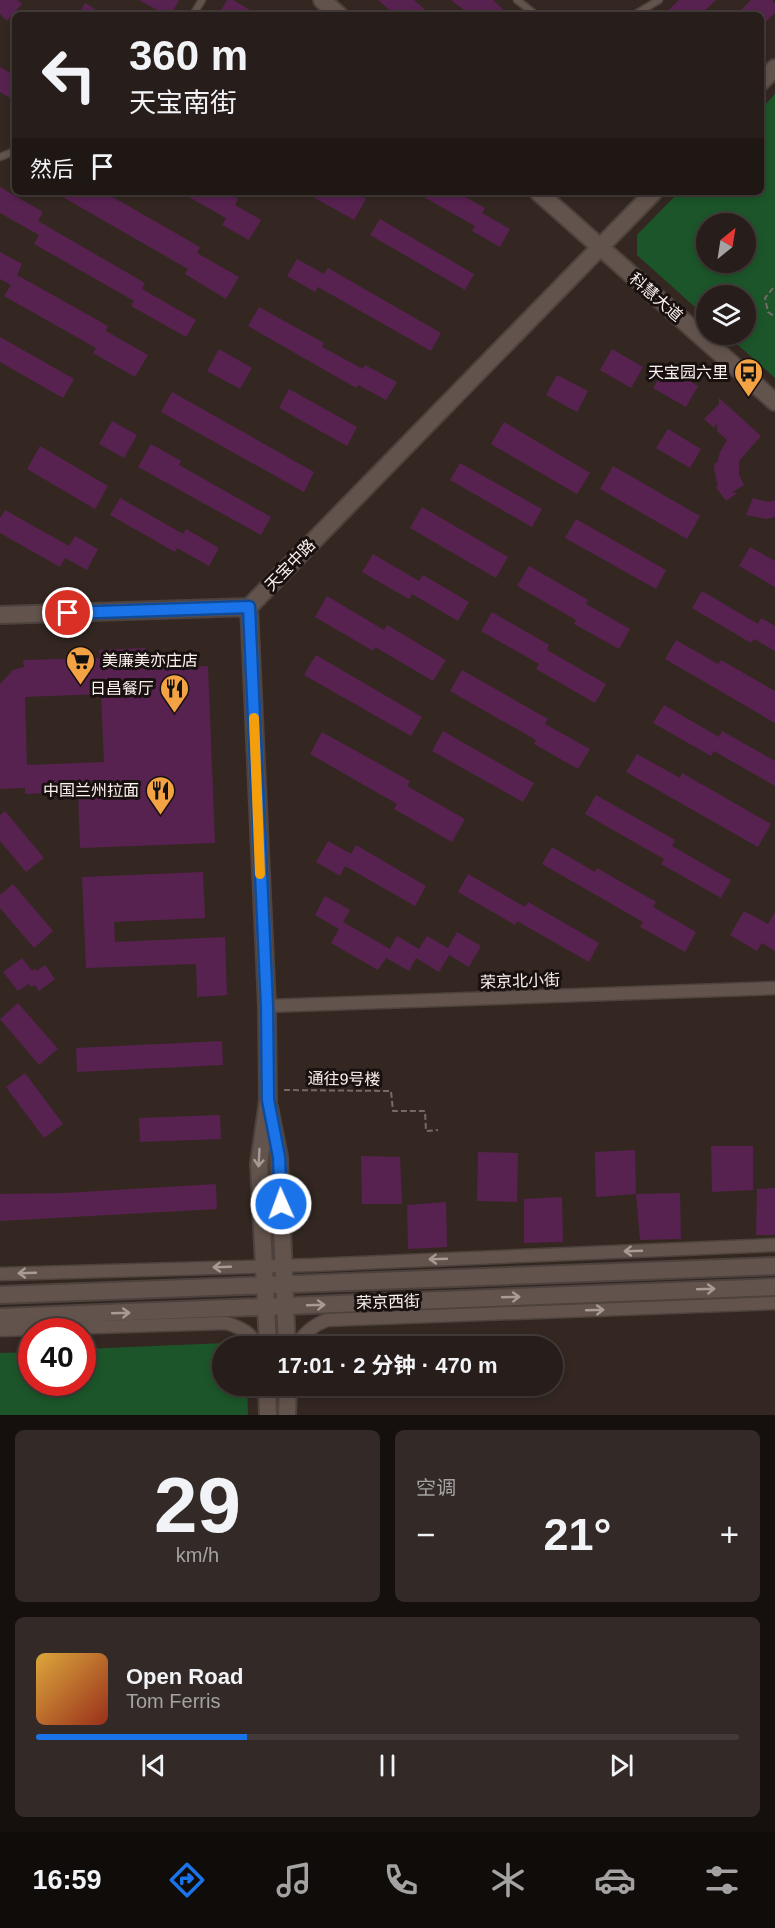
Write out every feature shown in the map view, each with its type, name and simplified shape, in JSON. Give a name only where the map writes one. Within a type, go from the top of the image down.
[{"type":"street","points":[[322,0],[336,12]]},
{"type":"street","points":[[764,79],[775,68]]},
{"type":"street","name":"科慧大道","points":[[541,195],[775,402]]},
{"type":"street","name":"天宝中路","points":[[249,607],[651,195]]},
{"type":"street","points":[[0,615],[249,607],[267,1006],[268,1100],[258,1164],[267,1336]]},
{"type":"street","name":"荣京北小街","points":[[267,1006],[775,988]]},
{"type":"street","points":[[268,1100],[279,1157],[286,1336]]},
{"type":"street","points":[[0,1274],[263,1266],[775,1245]]},
{"type":"street","name":"荣京西街","points":[[0,1295],[775,1266]]},
{"type":"street","name":"荣京西街","points":[[0,1317],[775,1287]]},
{"type":"street","points":[[302,1336],[320,1322],[327,1320],[775,1303]]},
{"type":"street","points":[[0,1330],[226,1323],[245,1331],[250,1336]]},
{"type":"street","points":[[267,1396],[268,1415]]},
{"type":"street","points":[[287,1415],[288,1396]]},
{"type":"lane","points":[[517,0],[532,12]]},
{"type":"lane","points":[[639,12],[659,0]]},
{"type":"path","points":[[773,288],[765,298],[768,312],[775,316]]},
{"type":"path","name":"通往9号楼","points":[[284,1090],[391,1091],[393,1111],[425,1111],[426,1131],[438,1130]]},
{"type":"green space","points":[[775,94],[775,378],[738,345],[756,345],[756,285],[696,285],[696,308],[637,255],[637,235],[676,195],[764,195],[764,106]]},
{"type":"green space","points":[[212,1344],[212,1396],[247,1396],[248,1415],[0,1415],[0,1353],[18,1352],[18,1396],[96,1396],[96,1348]]},
{"type":"building","points":[[0,0],[17,0],[22,4],[15,12],[12,12],[7,21],[0,14]]},
{"type":"building","points":[[139,0],[179,0],[173,12],[161,12]]},
{"type":"building","points":[[227,0],[233,0],[254,12],[220,12]]},
{"type":"building","points":[[378,0],[414,0],[428,12],[392,12]]},
{"type":"building","points":[[451,0],[493,0],[506,12],[466,12]]},
{"type":"building","points":[[679,0],[716,0],[703,12],[666,12]]},
{"type":"building","points":[[751,0],[772,0],[775,3],[775,13],[764,23],[764,12],[740,11]]},
{"type":"building","points":[[85,3],[100,12],[80,12]]},
{"type":"building","points":[[0,67],[12,74],[12,99],[0,92]]},
{"type":"building","points":[[0,187],[43,212],[38,221],[145,283],[142,289],[196,320],[186,337],[131,306],[134,301],[34,244],[39,235],[0,213]]},
{"type":"building","points":[[59,195],[109,195],[200,247],[197,253],[239,277],[226,299],[185,274],[188,269]]},
{"type":"building","points":[[185,195],[231,195],[238,199],[235,205],[261,220],[249,240],[222,225],[226,218]]},
{"type":"building","points":[[309,195],[360,195],[366,199],[354,220]]},
{"type":"building","points":[[420,195],[461,195],[485,208],[482,213],[510,229],[500,247],[472,231],[475,226]]},
{"type":"building","points":[[380,219],[474,274],[465,290],[370,235]]},
{"type":"building","points":[[0,252],[22,264],[17,275],[108,326],[106,331],[148,355],[135,377],[93,353],[96,348],[4,296],[11,285],[0,279]]},
{"type":"building","points":[[297,259],[324,274],[328,268],[441,333],[431,351],[318,287],[315,292],[287,276]]},
{"type":"building","points":[[259,307],[324,343],[322,347],[363,369],[365,365],[397,382],[386,400],[358,385],[356,388],[248,326]]},
{"type":"building","points":[[0,337],[74,379],[63,398],[0,362]]},
{"type":"building","points":[[219,349],[252,368],[240,389],[207,371]]},
{"type":"building","points":[[612,349],[643,367],[631,388],[600,370]]},
{"type":"building","points":[[666,367],[698,386],[686,407],[653,388]]},
{"type":"building","points":[[557,375],[588,391],[577,412],[546,395]]},
{"type":"building","points":[[289,389],[357,427],[347,446],[279,408]]},
{"type":"building","points":[[172,392],[314,472],[304,492],[161,412]]},
{"type":"building","points":[[719,398],[761,436],[739,461],[739,475],[744,485],[732,492],[737,493],[726,501],[715,486],[718,487],[714,468],[727,440],[717,431],[717,422],[714,428],[704,419],[719,404]]},
{"type":"building","points":[[112,421],[137,435],[124,458],[99,444]]},
{"type":"building","points":[[504,422],[590,473],[577,494],[491,444]]},
{"type":"building","points":[[668,429],[701,449],[690,468],[656,448]]},
{"type":"building","points":[[151,444],[181,461],[179,465],[271,517],[261,535],[138,467]]},
{"type":"building","points":[[40,446],[108,486],[95,509],[27,469]]},
{"type":"building","points":[[460,463],[542,509],[532,527],[450,480]]},
{"type":"building","points":[[613,466],[700,516],[687,539],[600,489]]},
{"type":"building","points":[[120,498],[183,534],[186,529],[219,548],[209,566],[177,548],[175,552],[110,515]]},
{"type":"building","points":[[753,498],[768,502],[775,500],[775,517],[766,519],[746,515]]},
{"type":"building","points":[[422,507],[508,557],[496,578],[410,528]]},
{"type":"building","points":[[5,510],[69,546],[75,536],[98,549],[87,570],[65,558],[60,567],[0,533],[0,518]]},
{"type":"building","points":[[576,519],[666,570],[656,589],[565,538]]},
{"type":"building","points":[[750,547],[775,561],[775,587],[739,566]]},
{"type":"building","points":[[373,554],[419,581],[423,575],[469,602],[458,621],[412,594],[409,599],[362,572]]},
{"type":"building","points":[[529,566],[588,600],[586,604],[630,629],[619,649],[574,624],[576,620],[517,586]]},
{"type":"building","points":[[702,591],[758,624],[761,618],[775,626],[775,651],[754,639],[751,643],[692,608]]},
{"type":"building","points":[[327,596],[384,630],[387,625],[446,660],[433,681],[375,647],[373,651],[315,617]]},
{"type":"building","points":[[492,612],[549,645],[547,650],[606,684],[595,703],[536,669],[539,664],[481,631]]},
{"type":"building","points":[[676,640],[718,664],[721,660],[775,691],[775,723],[665,659]]},
{"type":"building","points":[[146,648],[147,668],[208,666],[215,843],[80,848],[78,792],[25,794],[25,788],[0,789],[0,684],[13,670],[24,667],[23,660],[100,658],[99,650]],"holes":[[[101,694],[104,762],[27,765],[25,697]]]},
{"type":"building","points":[[316,655],[422,717],[411,736],[304,675]]},
{"type":"building","points":[[462,670],[548,719],[545,724],[590,749],[578,769],[534,744],[536,740],[450,691]]},
{"type":"building","points":[[664,705],[719,737],[722,731],[775,761],[775,786],[714,751],[711,756],[653,723]]},
{"type":"building","points":[[443,731],[534,783],[523,802],[432,751]]},
{"type":"building","points":[[322,732],[410,781],[407,786],[465,819],[452,842],[394,809],[397,804],[310,754]]},
{"type":"building","points":[[637,754],[680,778],[682,773],[771,824],[758,847],[626,772]]},
{"type":"building","points":[[596,795],[675,840],[672,846],[731,880],[721,898],[661,864],[664,859],[585,814]]},
{"type":"building","points":[[5,811],[44,858],[26,872],[0,841],[0,815]]},
{"type":"building","points":[[328,841],[351,854],[356,845],[426,886],[415,906],[345,866],[340,876],[316,862]]},
{"type":"building","points":[[552,847],[595,872],[597,868],[656,902],[653,907],[696,932],[685,952],[640,927],[643,922],[542,864]]},
{"type":"building","points":[[203,872],[205,918],[114,922],[115,942],[225,937],[227,995],[197,997],[196,964],[86,968],[82,877]]},
{"type":"building","points":[[468,874],[525,907],[528,902],[599,943],[589,962],[517,921],[515,925],[458,892]]},
{"type":"building","points":[[13,884],[53,931],[34,948],[0,908],[0,895]]},
{"type":"building","points":[[325,896],[350,910],[343,922],[390,949],[397,936],[419,949],[427,936],[448,948],[457,932],[481,946],[469,967],[449,955],[439,972],[416,958],[409,971],[386,958],[378,970],[331,943],[339,929],[315,915]]},
{"type":"building","points":[[744,911],[768,924],[775,912],[775,951],[762,943],[757,951],[730,935]]},
{"type":"building","points":[[22,958],[32,971],[35,968],[37,971],[45,965],[55,979],[39,991],[35,985],[31,987],[29,984],[18,991],[3,972]]},
{"type":"building","points":[[18,1003],[58,1049],[39,1065],[0,1019]]},
{"type":"building","points":[[222,1041],[223,1065],[77,1072],[76,1048]]},
{"type":"building","points":[[25,1073],[63,1124],[44,1138],[6,1087]]},
{"type":"building","points":[[220,1115],[221,1139],[140,1142],[139,1118]]},
{"type":"building","points":[[711,1146],[753,1146],[753,1190],[712,1192]]},
{"type":"building","points":[[635,1150],[636,1194],[596,1197],[595,1152]]},
{"type":"building","points":[[478,1152],[518,1153],[517,1202],[477,1201]]},
{"type":"building","points":[[361,1156],[400,1157],[402,1204],[362,1204]]},
{"type":"building","points":[[216,1184],[217,1209],[0,1221],[0,1194],[64,1193]]},
{"type":"building","points":[[775,1188],[775,1235],[756,1235],[757,1189]]},
{"type":"building","points":[[680,1193],[681,1239],[640,1240],[636,1194]]},
{"type":"building","points":[[562,1197],[563,1242],[524,1243],[524,1199]]},
{"type":"building","points":[[446,1202],[447,1247],[408,1249],[407,1205]]},
{"type":"slow traffic","points":[[254,718],[260,874]]},
{"type":"place","name":"天宝园六里","points":[[749,398]]},
{"type":"place","name":"美廉美亦庄店","points":[[81,686]]},
{"type":"place","name":"日昌餐厅","points":[[175,714]]},
{"type":"place","name":"中国兰州拉面","points":[[160,816]]},
{"type":"route","points":[[68,613],[249,607],[267,1006],[268,1100],[278,1143],[281,1204]]}]
